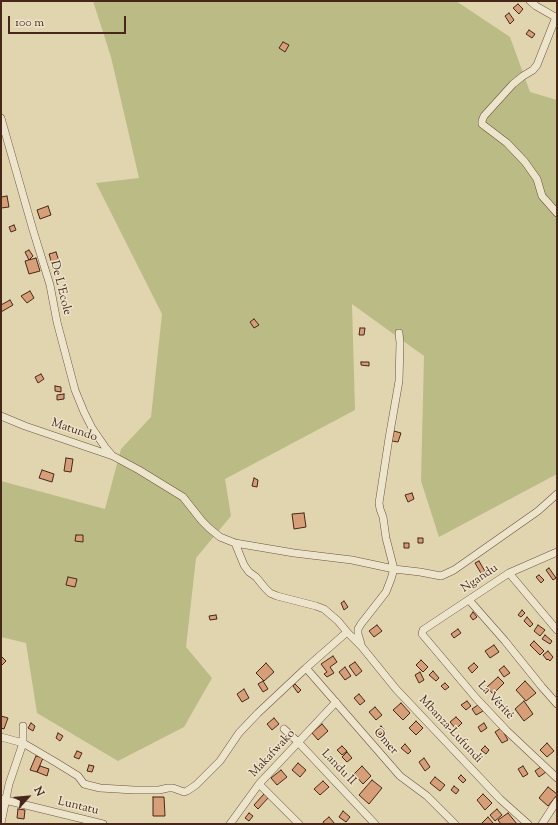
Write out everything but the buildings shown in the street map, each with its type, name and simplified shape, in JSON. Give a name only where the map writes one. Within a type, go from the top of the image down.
[{"type":"street","points":[[530,1],[556,18],[537,65],[533,70],[513,84],[484,116],[482,124],[507,143],[525,162],[537,179],[542,196],[557,213]]},
{"type":"street","name":"De L'Ecole","points":[[1,118],[50,285],[57,322],[75,390],[92,428],[104,448],[112,456]]},
{"type":"street","points":[[362,647],[359,640],[358,629],[386,592],[394,569],[379,503],[399,382],[400,344],[398,333]]},
{"type":"street","name":"Matundo","points":[[1,416],[25,426],[112,456],[139,470],[183,497],[202,521],[220,537],[235,542],[294,553],[352,560],[394,569],[441,576],[454,570],[538,511],[557,494]]},
{"type":"street","name":"Mbanza-Lufundi","points":[[235,542],[244,565],[249,572],[256,576],[264,588],[277,596],[324,609],[338,621],[362,647],[396,689],[500,800],[528,824]]},
{"type":"street","name":"Ngandu","points":[[422,634],[423,630],[509,573],[557,552]]},
{"type":"street","points":[[509,573],[557,630]]},
{"type":"street","points":[[469,600],[557,704]]},
{"type":"street","points":[[1,737],[23,743],[78,776],[84,784],[100,788],[134,790],[160,790],[173,788],[184,792],[196,786],[220,761],[239,733],[258,713],[347,632]]},
{"type":"street","name":"La Vérité","points":[[422,634],[481,704],[507,731],[557,778]]},
{"type":"street","name":"Omer","points":[[306,668],[400,776],[427,796],[455,824]]},
{"type":"street","name":"Makafwako","points":[[230,824],[258,784],[336,702]]},
{"type":"street","points":[[1,823],[3,800],[23,743],[23,726]]},
{"type":"street","name":"Landu II","points":[[284,729],[375,824]]},
{"type":"street","points":[[258,784],[299,824]]},
{"type":"street","name":"Luntatu","points":[[3,800],[103,824]]},
{"type":"street","points":[[542,824],[557,801]]},
{"type":"green space","points":[[93,1],[456,1],[510,37],[530,92],[557,100],[557,474],[439,537],[421,481],[424,356],[352,304],[355,410],[225,479],[231,516],[196,558],[186,647],[212,678],[184,727],[118,761],[37,713],[26,643],[1,637],[1,481],[105,509],[121,449],[151,417],[162,314],[96,183],[139,178],[111,57]]}]
